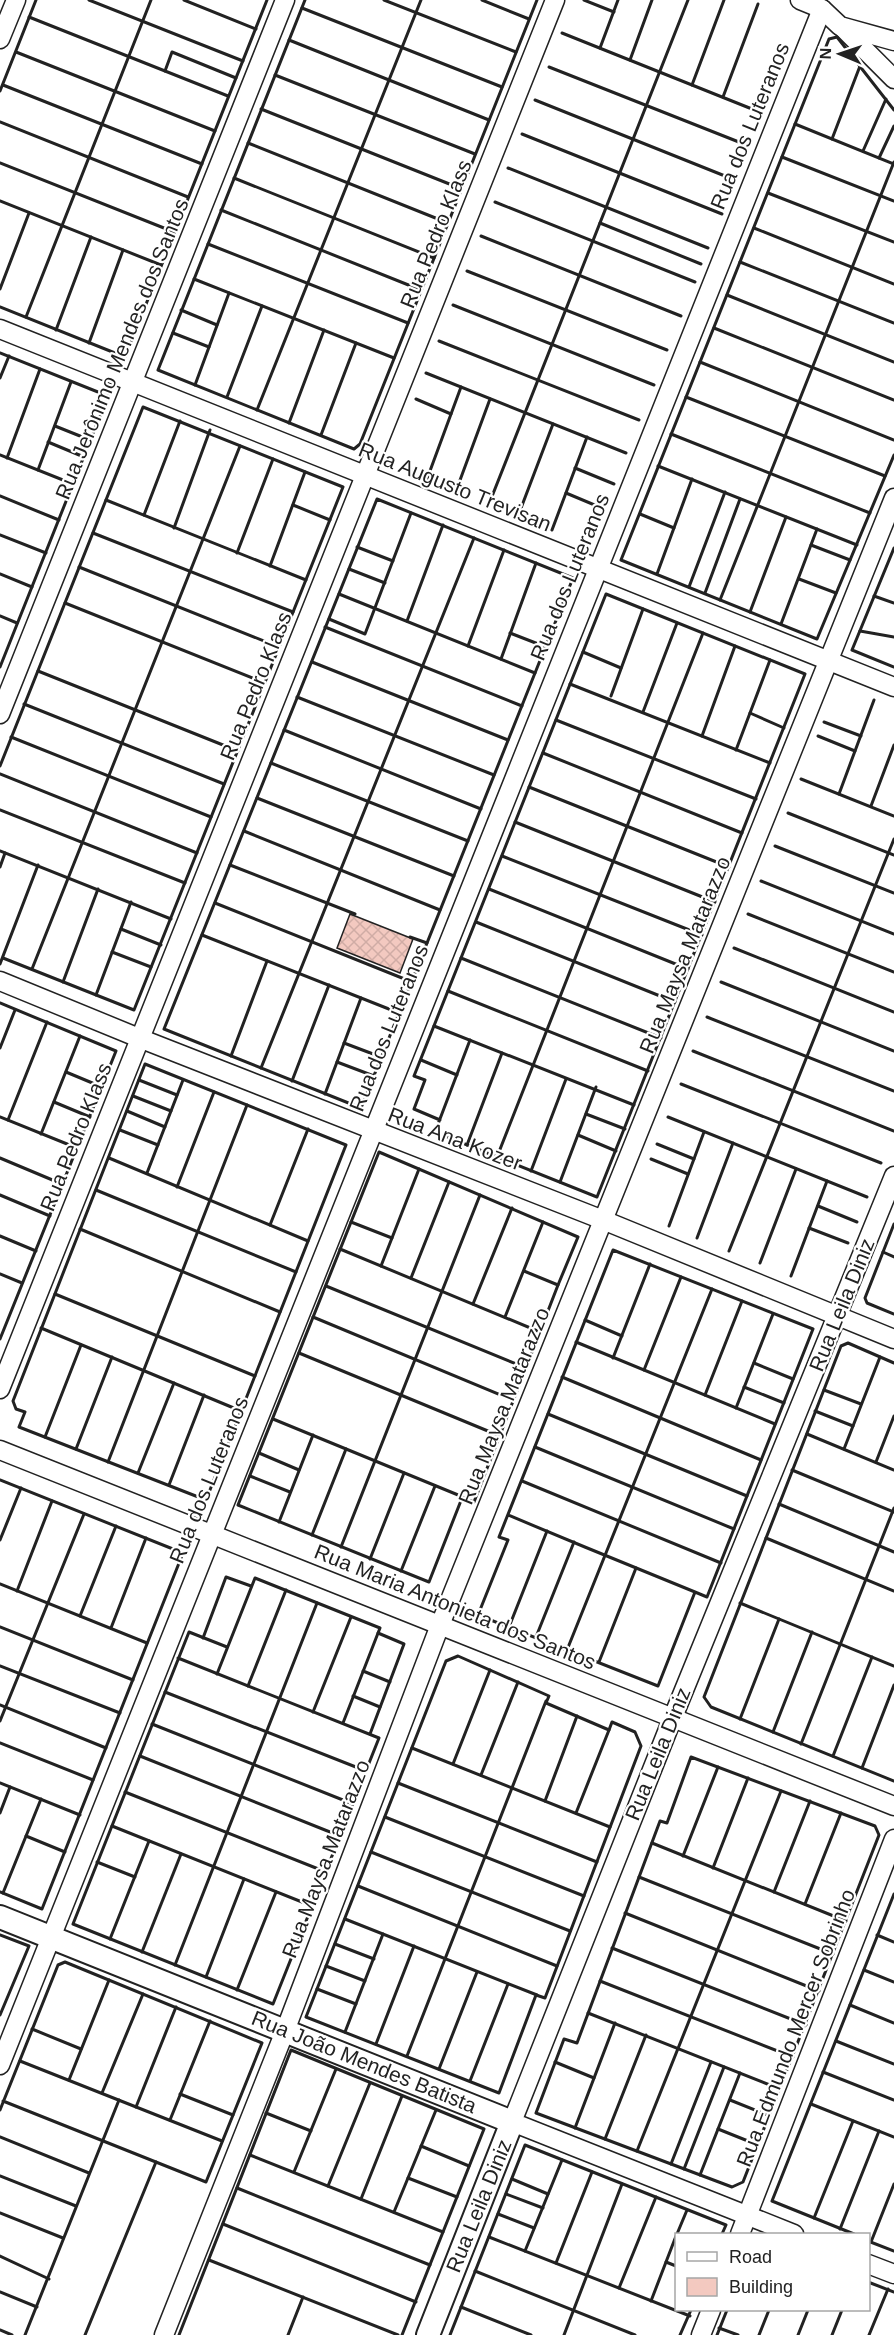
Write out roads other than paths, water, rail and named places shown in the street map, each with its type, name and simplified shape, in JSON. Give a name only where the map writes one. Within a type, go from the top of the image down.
[{"type":"street","points":[[0,39],[16,0]]},
{"type":"street","name":"Rua Jerônimo Mendes dos Santos","points":[[0,714],[285,0]]},
{"type":"street","name":"Rua Pedro Klass","points":[[0,1389],[555,0]]},
{"type":"street","points":[[800,0],[822,9],[894,79]]},
{"type":"street","name":"Rua dos Luteranos","points":[[0,2066],[822,9]]},
{"type":"street","points":[[840,26],[894,41]]},
{"type":"street","name":"Rua Augusto Trevisan","points":[[0,329],[894,687]]},
{"type":"street","name":"Rua Maysa Matarazzo","points":[[164,2335],[285,2031],[440,1625],[894,498]]},
{"type":"street","name":"Rua Ana Kozer","points":[[0,981],[373,1131],[603,1220],[894,1339]]},
{"type":"street","name":"Rua Leila Diniz","points":[[428,2335],[673,1717],[894,1176]]},
{"type":"street","name":"Rua Maria Antonieta dos Santos","points":[[0,1450],[894,1806]]},
{"type":"street","name":"Rua Edmundo Mercer Sobrinho","points":[[741,2233],[894,1839]]},
{"type":"street","name":"Rua João Mendes Batista","points":[[0,1917],[789,2233]]},
{"type":"street","points":[[870,2265],[894,2274]]},
{"type":"street","points":[[701,2335],[711,2311]]}]
